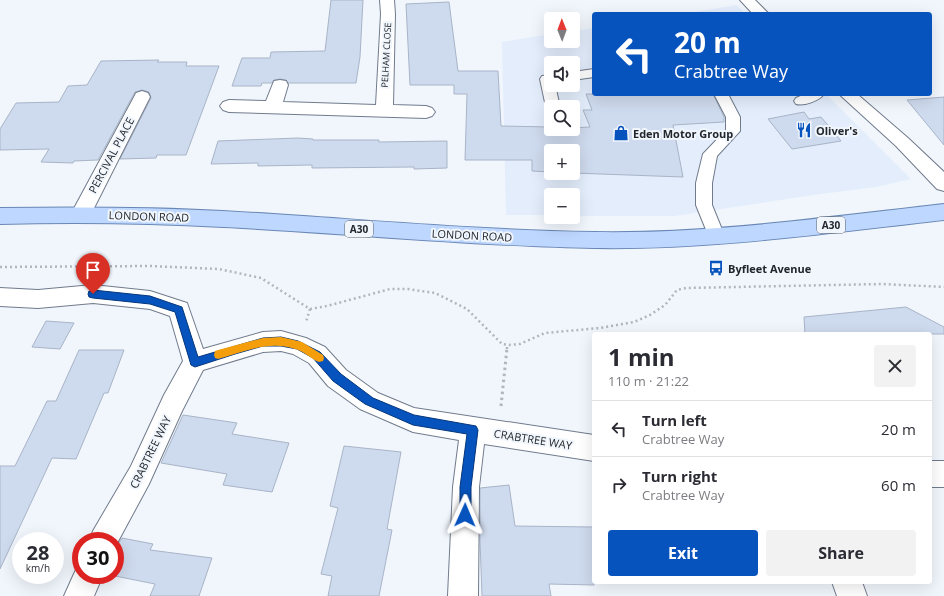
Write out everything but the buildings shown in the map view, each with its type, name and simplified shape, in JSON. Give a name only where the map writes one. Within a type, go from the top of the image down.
[{"type":"main road","name":"LONDON ROAD","points":[[0,216],[81,214],[172,216],[513,237],[666,240],[717,237],[944,212]]},
{"type":"street","name":"PELHAM CLOSE","points":[[384,111],[388,14],[387,0]]},
{"type":"street","points":[[747,0],[760,12]]},
{"type":"street","points":[[273,107],[280,85]]},
{"type":"street","points":[[849,96],[902,142],[944,184]]},
{"type":"street","name":"PERCIVAL PLACE","points":[[81,214],[141,97]]},
{"type":"street","points":[[229,106],[426,112]]},
{"type":"street","points":[[0,297],[38,299],[93,294],[150,300],[179,310],[195,362]]},
{"type":"street","name":"CRABTREE WAY","points":[[108,532],[140,475],[173,403],[195,362],[263,342],[281,341],[298,345],[316,355],[337,378],[369,401],[413,420],[592,448]]},
{"type":"street","points":[[463,596],[466,487],[473,430]]},
{"type":"street","points":[[932,474],[944,474]]},
{"type":"street","points":[[79,596],[84,584]]},
{"type":"street","points":[[848,584],[852,596]]},
{"type":"lane","points":[[580,75],[592,73]]},
{"type":"lane","points":[[717,237],[704,205],[704,183],[710,154],[733,131],[733,117],[722,96]]},
{"type":"lane","points":[[801,101],[812,96]]},
{"type":"path","points":[[0,266],[150,266],[219,269],[261,278],[310,309],[327,306],[390,289],[408,289],[435,293],[467,309],[502,344],[507,345],[519,345],[543,334],[626,325],[647,316],[670,301],[677,290],[686,288],[882,284],[944,287]]},
{"type":"path","points":[[298,345],[310,309]]},
{"type":"path","points":[[500,434],[499,418],[507,345]]},
{"type":"shaded area","points":[[737,5],[743,12],[694,12]]},
{"type":"shaded area","points":[[592,28],[592,96],[828,96],[911,179],[876,187],[675,216],[580,216],[580,188],[544,188],[544,215],[506,215],[502,42],[544,35],[544,48],[580,48],[580,30]]},
{"type":"slow traffic","points":[[218,355],[263,342],[281,341],[298,345],[319,358]]},
{"type":"place","name":"Oliver's","points":[[804,130]]},
{"type":"place","name":"Eden Motor Group","points":[[621,133]]},
{"type":"place","name":"Byfleet Avenue","points":[[716,268]]},
{"type":"route","points":[[93,294],[150,300],[179,310],[195,362],[263,342],[281,341],[298,345],[316,355],[337,378],[369,401],[413,420],[473,430],[466,487],[465,515]]}]
